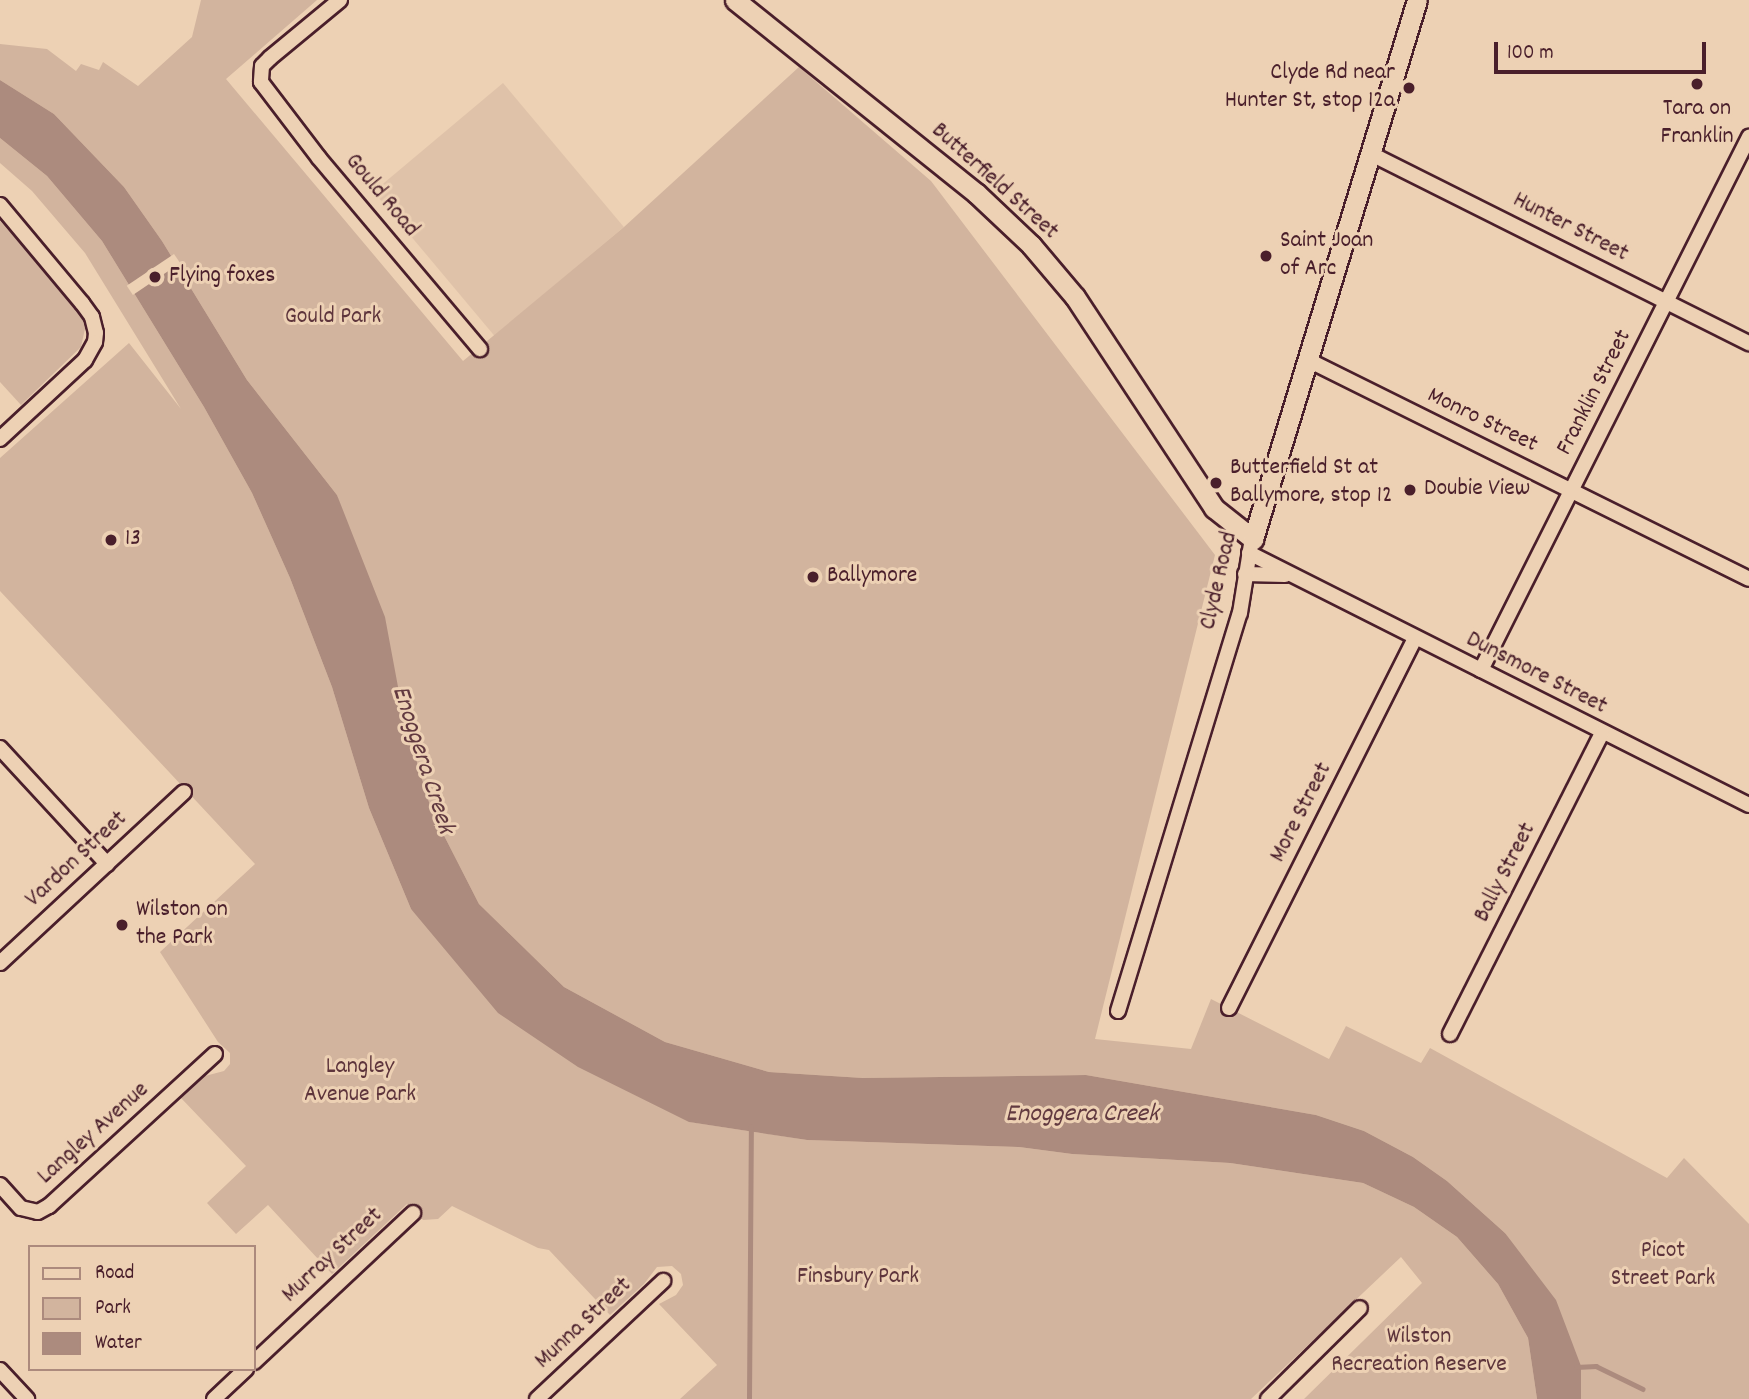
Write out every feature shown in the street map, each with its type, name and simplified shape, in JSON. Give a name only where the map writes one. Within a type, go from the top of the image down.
[{"type":"street","name":"Gould Road","points":[[340,0],[262,66],[261,82],[270,98],[480,349]]},
{"type":"street","name":"Butterfield Street","points":[[735,0],[975,193],[1031,244],[1075,297],[1214,508],[1251,546]]},
{"type":"street","name":"Clyde Road","points":[[1118,1011],[1237,624],[1251,546],[1417,0]]},
{"type":"street","name":"Franklin Street","points":[[1481,670],[1749,137]]},
{"type":"street","name":"Hunter Street","points":[[1371,154],[1749,343]]},
{"type":"street","points":[[0,205],[82,303],[92,317],[96,333],[95,342],[85,360],[0,439]]},
{"type":"street","name":"Monro Street","points":[[1308,360],[1749,579]]},
{"type":"street","name":"Dunsmore Street","points":[[1251,546],[1303,581],[1749,805]]},
{"type":"street","name":"Dunsmore Street","points":[[1245,574],[1273,573],[1303,581]]},
{"type":"street","name":"More Street","points":[[1229,1008],[1415,638]]},
{"type":"street","name":"Bally Street","points":[[1450,1034],[1602,733]]},
{"type":"street","points":[[0,748],[107,864]]},
{"type":"street","name":"Vardon Street","points":[[0,963],[184,792]]},
{"type":"street","name":"Langley Avenue","points":[[0,1185],[21,1208],[38,1212],[49,1206],[215,1054]]},
{"type":"street","name":"Murray Street","points":[[256,1360],[413,1213]]},
{"type":"street","name":"Munna Street","points":[[537,1399],[663,1281]]},
{"type":"street","points":[[1268,1399],[1360,1308]]},
{"type":"street","points":[[0,1370],[27,1399]]},
{"type":"street","points":[[214,1399],[244,1371]]},
{"type":"shaded area","points":[[503,83],[624,227],[494,336],[374,192]]},
{"type":"green space","name":"Ballymore","points":[[201,0],[317,0],[226,79],[463,361],[624,227],[799,67],[931,181],[1215,555],[1095,1039],[1191,1049],[1211,999],[1329,1059],[1346,1026],[1421,1063],[1430,1048],[1667,1178],[1684,1158],[1749,1224],[1749,1399],[1581,1399],[1581,1366],[1505,1233],[1447,1181],[1413,1157],[1364,1131],[1316,1115],[1086,1075],[863,1078],[769,1072],[665,1042],[564,987],[479,904],[432,812],[337,495],[247,380],[162,241],[124,187],[54,114],[0,80],[0,44],[47,49],[76,71],[81,64],[99,70],[103,62],[138,86],[192,37]]},
{"type":"green space","points":[[0,138],[47,176],[102,241],[204,407],[252,493],[290,578],[332,687],[369,808],[411,909],[690,1122],[807,1140],[1019,1147],[1072,1154],[1230,1163],[1363,1183],[1414,1207],[1457,1237],[1498,1284],[1528,1338],[1537,1399],[1304,1399],[1422,1283],[1401,1257],[1251,1399],[680,1399],[717,1365],[659,1304],[676,1295],[683,1285],[681,1274],[672,1266],[657,1267],[644,1284],[610,1315],[549,1250],[538,1248],[452,1206],[438,1219],[423,1220],[407,1204],[332,1274],[268,1205],[236,1234],[207,1203],[246,1166],[181,1098],[205,1076],[224,1071],[230,1064],[230,1053],[218,1042],[160,952],[255,864],[0,591],[0,458],[129,343],[181,409],[85,253],[32,191],[0,163]]},
{"type":"green space","points":[[0,221],[79,310],[86,324],[81,347],[21,405],[0,382]]},
{"type":"water","name":"Enoggera Creek","points":[[0,80],[54,114],[124,187],[162,241],[247,380],[337,495],[385,617],[404,719],[432,812],[479,904],[564,987],[665,1042],[769,1072],[863,1078],[1086,1075],[1316,1115],[1364,1131],[1413,1157],[1447,1181],[1505,1233],[1556,1300],[1581,1366],[1581,1399],[1537,1399],[1528,1338],[1498,1284],[1457,1237],[1414,1207],[1363,1183],[1230,1163],[1072,1154],[1019,1147],[807,1140],[689,1122],[578,1067],[498,1013],[411,909],[369,808],[332,687],[290,578],[252,493],[204,407],[102,241],[47,176],[0,138]]},
{"type":"pier","points":[[174,254],[180,263],[133,295],[127,286]]},
{"type":"waterway","points":[[749,1399],[751,1127]]},
{"type":"waterway","points":[[1576,1367],[1596,1366],[1643,1389]]},
{"type":"place","name":"Tara on Franklin","points":[[1697,84]]},
{"type":"place","name":"Clyde Rd near Hunter St, stop 12a","points":[[1409,88]]},
{"type":"place","name":"Saint Joan of Arc","points":[[1266,256]]},
{"type":"place","name":"Flying foxes","points":[[155,277]]},
{"type":"place","name":"Butterfield St at Ballymore, stop 12","points":[[1216,483]]},
{"type":"place","name":"Doubie View","points":[[1410,490]]},
{"type":"place","name":"13","points":[[111,540]]},
{"type":"place","name":"Ballymore","points":[[813,577]]},
{"type":"place","name":"Wilston on the Park","points":[[122,925]]},
{"type":"park label","name":"Gould Park","points":[[333,318]]},
{"type":"park label","name":"Langley Avenue Park","points":[[360,1082]]},
{"type":"park label","name":"Picot Street Park","points":[[1663,1266]]},
{"type":"park label","name":"Finsbury Park","points":[[858,1278]]},
{"type":"park label","name":"Wilston Recreation Reserve","points":[[1419,1352]]}]
